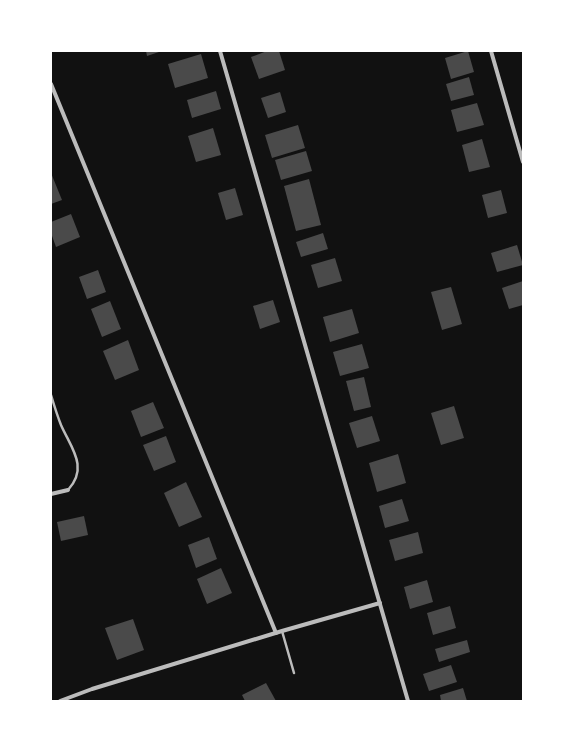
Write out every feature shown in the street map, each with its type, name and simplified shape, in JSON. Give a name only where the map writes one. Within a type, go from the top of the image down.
[{"type":"street","points":[[220,51],[408,701]]},
{"type":"street","points":[[491,51],[523,162]]},
{"type":"street","points":[[51,84],[276,633]]},
{"type":"street","points":[[51,494],[68,490]]},
{"type":"street","points":[[60,701],[92,689],[282,631],[380,603]]},
{"type":"lane","points":[[51,395],[61,425],[76,453],[78,474],[75,483],[68,490]]},
{"type":"lane","points":[[282,631],[294,673]]},
{"type":"building","points":[[146,51],[162,51],[147,56]]},
{"type":"building","points":[[267,51],[279,51],[285,70],[259,79],[251,57]]},
{"type":"building","points":[[468,51],[474,72],[451,79],[445,58]]},
{"type":"building","points":[[201,54],[208,78],[175,88],[168,64]]},
{"type":"building","points":[[469,77],[474,95],[451,101],[446,84]]},
{"type":"building","points":[[216,91],[221,109],[192,118],[187,100]]},
{"type":"building","points":[[280,92],[286,112],[268,118],[261,98]]},
{"type":"building","points":[[477,103],[484,125],[457,132],[451,110]]},
{"type":"building","points":[[298,125],[305,148],[272,158],[265,135]]},
{"type":"building","points":[[213,128],[221,155],[196,162],[188,136]]},
{"type":"building","points":[[482,139],[490,167],[469,172],[462,145]]},
{"type":"building","points":[[306,151],[312,171],[281,180],[275,160]]},
{"type":"building","points":[[51,173],[62,200],[51,204]]},
{"type":"building","points":[[309,179],[321,225],[296,231],[284,186]]},
{"type":"building","points":[[235,188],[243,215],[226,220],[218,193]]},
{"type":"building","points":[[501,190],[507,213],[488,218],[482,195]]},
{"type":"building","points":[[71,214],[80,237],[56,247],[51,233],[51,222]]},
{"type":"building","points":[[323,233],[328,249],[301,257],[296,242]]},
{"type":"building","points":[[517,245],[523,265],[497,272],[491,253]]},
{"type":"building","points":[[335,258],[342,281],[318,288],[311,265]]},
{"type":"building","points":[[98,270],[106,292],[87,299],[79,277]]},
{"type":"building","points":[[523,281],[523,305],[509,309],[502,288]]},
{"type":"building","points":[[451,287],[462,324],[442,330],[431,292]]},
{"type":"building","points":[[273,300],[280,322],[260,329],[253,306]]},
{"type":"building","points":[[110,301],[121,329],[102,337],[91,309]]},
{"type":"building","points":[[352,309],[359,333],[330,342],[323,317]]},
{"type":"building","points":[[128,340],[139,370],[115,380],[103,351]]},
{"type":"building","points":[[362,344],[369,368],[340,376],[333,352]]},
{"type":"building","points":[[364,377],[371,407],[354,411],[346,381]]},
{"type":"building","points":[[153,402],[164,428],[141,437],[131,411]]},
{"type":"building","points":[[454,406],[464,438],[441,445],[431,413]]},
{"type":"building","points":[[372,416],[380,441],[357,448],[349,423]]},
{"type":"building","points":[[166,436],[176,462],[154,471],[143,445]]},
{"type":"building","points":[[398,454],[406,483],[377,492],[369,463]]},
{"type":"building","points":[[186,482],[202,517],[179,527],[164,493]]},
{"type":"building","points":[[402,499],[409,521],[385,528],[379,506]]},
{"type":"building","points":[[84,516],[88,535],[61,541],[57,522]]},
{"type":"building","points":[[418,532],[423,553],[395,561],[389,540]]},
{"type":"building","points":[[209,537],[217,559],[196,568],[188,545]]},
{"type":"building","points":[[221,568],[232,593],[207,604],[197,579]]},
{"type":"building","points":[[427,580],[433,602],[410,609],[404,587]]},
{"type":"building","points":[[450,606],[456,628],[433,635],[427,613]]},
{"type":"building","points":[[133,619],[144,650],[117,660],[105,628]]},
{"type":"building","points":[[467,640],[470,652],[439,662],[435,649]]},
{"type":"building","points":[[451,665],[457,682],[429,691],[423,674]]},
{"type":"building","points":[[266,683],[276,701],[245,701],[242,695]]},
{"type":"building","points":[[463,688],[467,701],[441,701],[440,695]]}]
